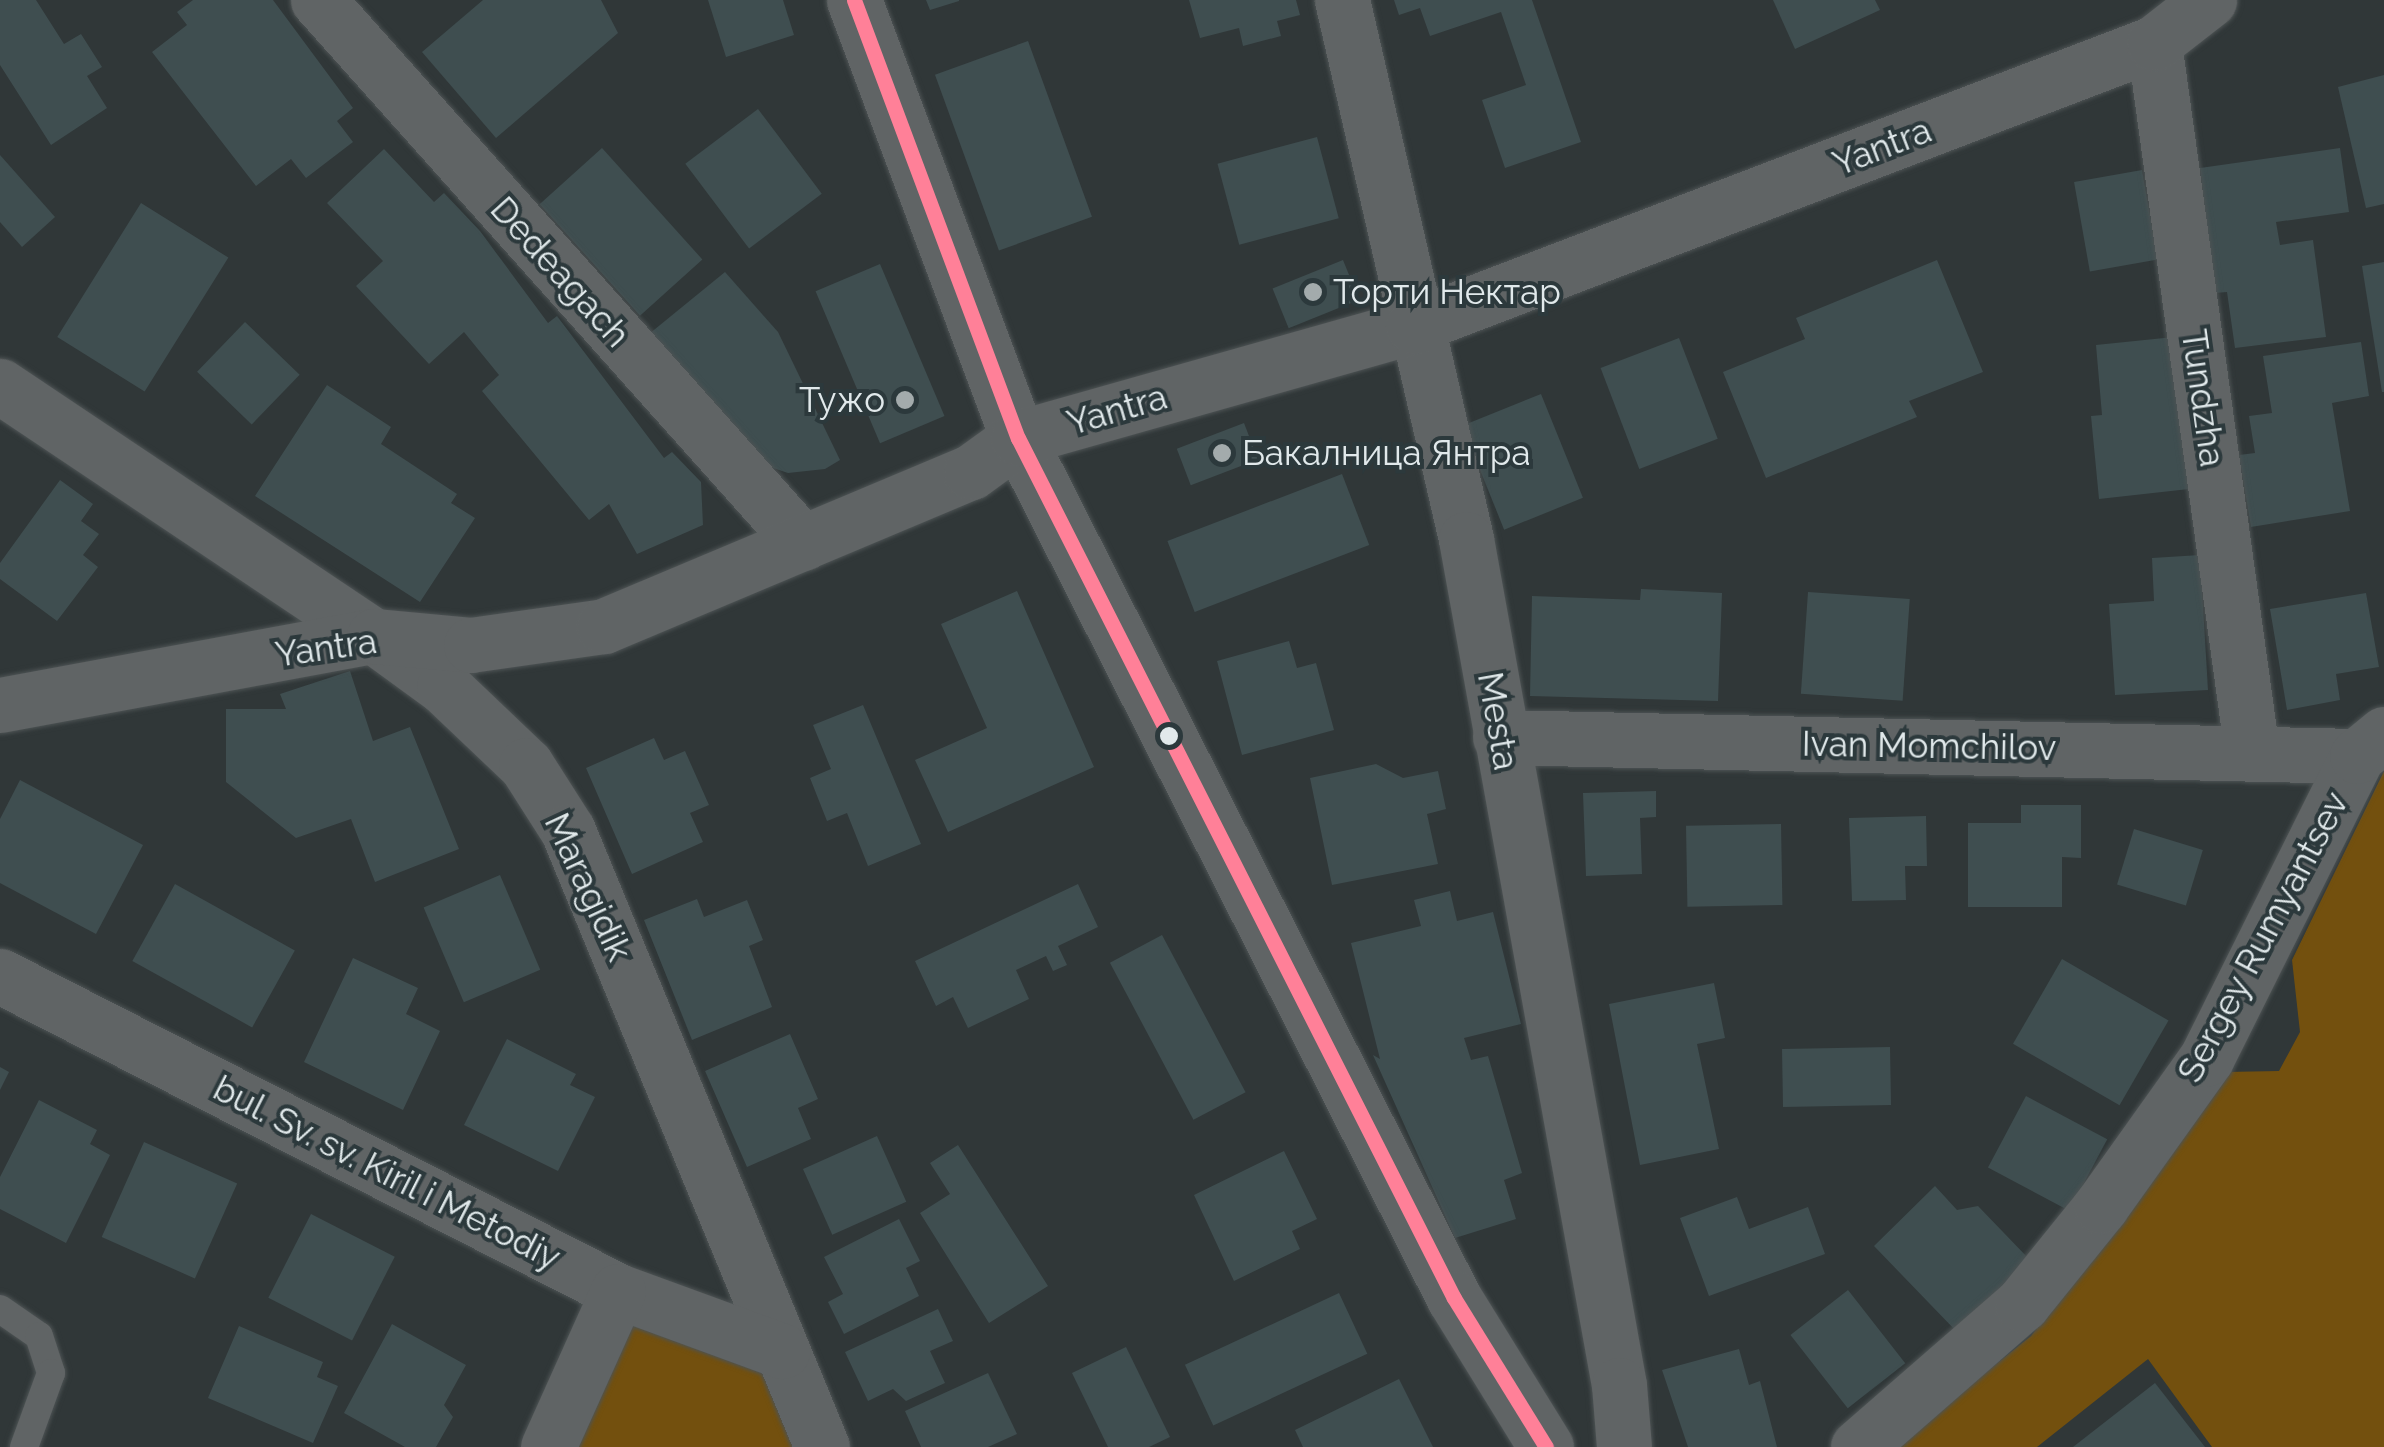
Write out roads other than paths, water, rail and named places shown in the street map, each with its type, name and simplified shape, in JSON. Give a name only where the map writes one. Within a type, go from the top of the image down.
[{"type":"street","name":"Dedeagach","points":[[318,0],[803,544]]},
{"type":"street","points":[[854,0],[1018,438],[1454,1298],[1546,1447]]},
{"type":"street","name":"Mesta","points":[[1342,0],[1413,326],[1466,539],[1620,1385],[1624,1447]]},
{"type":"street","name":"Yantra","points":[[0,705],[374,636],[471,644],[604,626],[971,472],[1018,438],[1413,326],[2154,43],[2209,0]]},
{"type":"street","name":"Tundzha","points":[[2154,43],[2252,753]]},
{"type":"street","name":"Maragidik","points":[[0,386],[374,636],[444,688],[526,765],[568,831],[822,1447]]},
{"type":"street","name":"Ivan Momchilov","points":[[1500,738],[2252,753],[2370,745]]},
{"type":"street","name":"Sergey Rumyantsev","points":[[1858,1447],[2022,1304],[2102,1206],[2206,1059],[2370,745]]},
{"type":"street","name":"bul. Sv. sv. Kiril i Metodiy","points":[[0,976],[618,1291],[782,1352]]},
{"type":"street","points":[[548,1447],[618,1291]]},
{"type":"lane","points":[[0,1308],[39,1336],[51,1373],[24,1447]]},
{"type":"place","name":"Торти Нектар","points":[[1313,292]]},
{"type":"place","name":"Тужо","points":[[905,400]]},
{"type":"place","name":"Бакалница Янтра","points":[[1222,453]]}]
